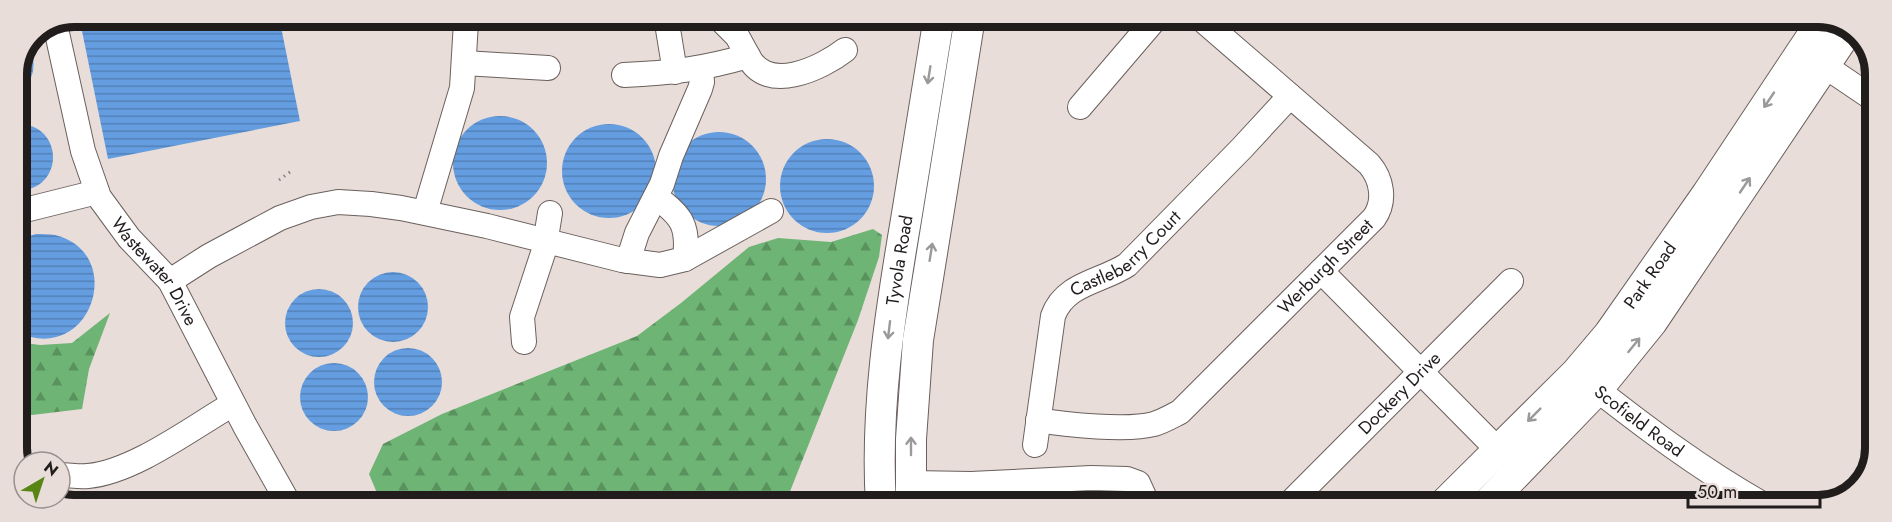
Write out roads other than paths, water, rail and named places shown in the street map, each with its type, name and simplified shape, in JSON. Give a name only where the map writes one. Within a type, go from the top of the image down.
[{"type":"main road","name":"Tyvola Road","points":[[881,495],[881,420],[886,353],[937,27]]},
{"type":"main road","name":"Tyvola Road","points":[[911,494],[912,405],[918,340],[968,27]]},
{"type":"main road","name":"Park Road","points":[[1494,495],[1586,382],[1672,295],[1813,59],[1821,28]]},
{"type":"main road","name":"Park Road","points":[[1813,59],[1843,35]]},
{"type":"main road","name":"Park Road","points":[[1453,495],[1498,450],[1586,382]]},
{"type":"street","points":[[425,212],[462,88],[466,27]]},
{"type":"street","points":[[668,27],[675,72]]},
{"type":"street","points":[[728,27],[737,36],[754,66],[765,73],[774,75],[789,75],[815,68],[845,50]]},
{"type":"street","points":[[1080,107],[1148,27]]},
{"type":"street","name":"Werburgh Street","points":[[1038,420],[1070,424],[1138,426],[1154,424],[1172,416],[1198,395],[1377,213],[1381,201],[1379,183],[1369,164],[1210,27]]},
{"type":"street","name":"Wastewater Drive","points":[[56,31],[83,152],[97,192],[116,222],[170,281],[233,404],[284,495]]},
{"type":"street","points":[[624,75],[701,69],[748,56]]},
{"type":"street","points":[[1813,59],[1865,93]]},
{"type":"street","points":[[464,63],[548,68]]},
{"type":"street","points":[[628,261],[637,233],[656,197],[683,125],[700,89],[701,69]]},
{"type":"street","name":"Castleberry Court","points":[[1035,445],[1053,316],[1059,303],[1075,289],[1127,265],[1290,96]]},
{"type":"street","points":[[27,210],[97,192]]},
{"type":"street","points":[[656,197],[675,213],[684,226],[687,240],[685,259]]},
{"type":"street","points":[[170,281],[195,264],[267,225],[310,207],[338,202],[363,203],[425,212],[628,261],[660,265],[685,259],[771,211]]},
{"type":"street","points":[[524,342],[522,317],[546,241],[550,213]]},
{"type":"street","points":[[1321,271],[1498,450]]},
{"type":"street","name":"Dockery Drive","points":[[1298,495],[1511,281]]},
{"type":"street","name":"Scofield Road","points":[[1586,382],[1700,466],[1746,495]]},
{"type":"street","points":[[72,475],[87,476],[127,465],[152,453],[233,404]]},
{"type":"street","points":[[911,494],[971,484],[1127,479],[1140,485],[1144,495]]},
{"type":"water","points":[[103,27],[281,27],[300,121],[108,159],[82,31]]},
{"type":"water","points":[[32,54],[33,72],[28,84],[28,65]]},
{"type":"water","points":[[491,116],[509,116],[534,129],[544,145],[547,163],[544,181],[534,197],[509,210],[491,210],[466,197],[453,172],[453,154],[466,129]]},
{"type":"water","points":[[609,124],[627,128],[642,138],[652,153],[656,171],[652,189],[642,204],[627,214],[609,218],[591,214],[576,204],[566,189],[562,171],[566,153],[576,138],[591,128]]},
{"type":"water","points":[[27,126],[44,134],[51,144],[53,157],[51,169],[44,180],[33,188],[27,189]]},
{"type":"water","points":[[719,132],[737,135],[752,146],[763,161],[766,179],[763,197],[752,212],[737,223],[719,226],[701,223],[686,212],[675,197],[672,179],[675,161],[686,146],[701,135]]},
{"type":"water","points":[[818,139],[836,139],[861,152],[871,168],[874,186],[871,204],[861,220],[836,233],[818,233],[793,220],[780,195],[780,177],[793,152]]},
{"type":"water","points":[[36,234],[55,235],[77,246],[90,263],[95,283],[91,303],[81,321],[64,334],[43,339],[27,335],[27,237]]},
{"type":"water","points":[[393,272],[406,275],[418,282],[425,294],[428,307],[425,320],[418,332],[406,339],[393,342],[380,339],[368,332],[361,320],[358,307],[361,294],[368,282],[380,275]]},
{"type":"water","points":[[319,289],[332,292],[343,299],[350,310],[353,323],[350,336],[343,347],[332,354],[319,357],[306,354],[295,347],[288,336],[285,323],[288,310],[295,299],[306,292]]},
{"type":"water","points":[[408,348],[421,351],[432,358],[439,369],[442,382],[439,395],[432,406],[421,413],[408,416],[395,413],[384,406],[377,395],[374,382],[377,369],[384,358],[395,351]]},
{"type":"water","points":[[334,363],[347,366],[358,373],[365,384],[368,397],[365,410],[358,421],[347,428],[334,431],[321,428],[310,421],[303,410],[300,397],[303,384],[310,373],[321,366]]}]
